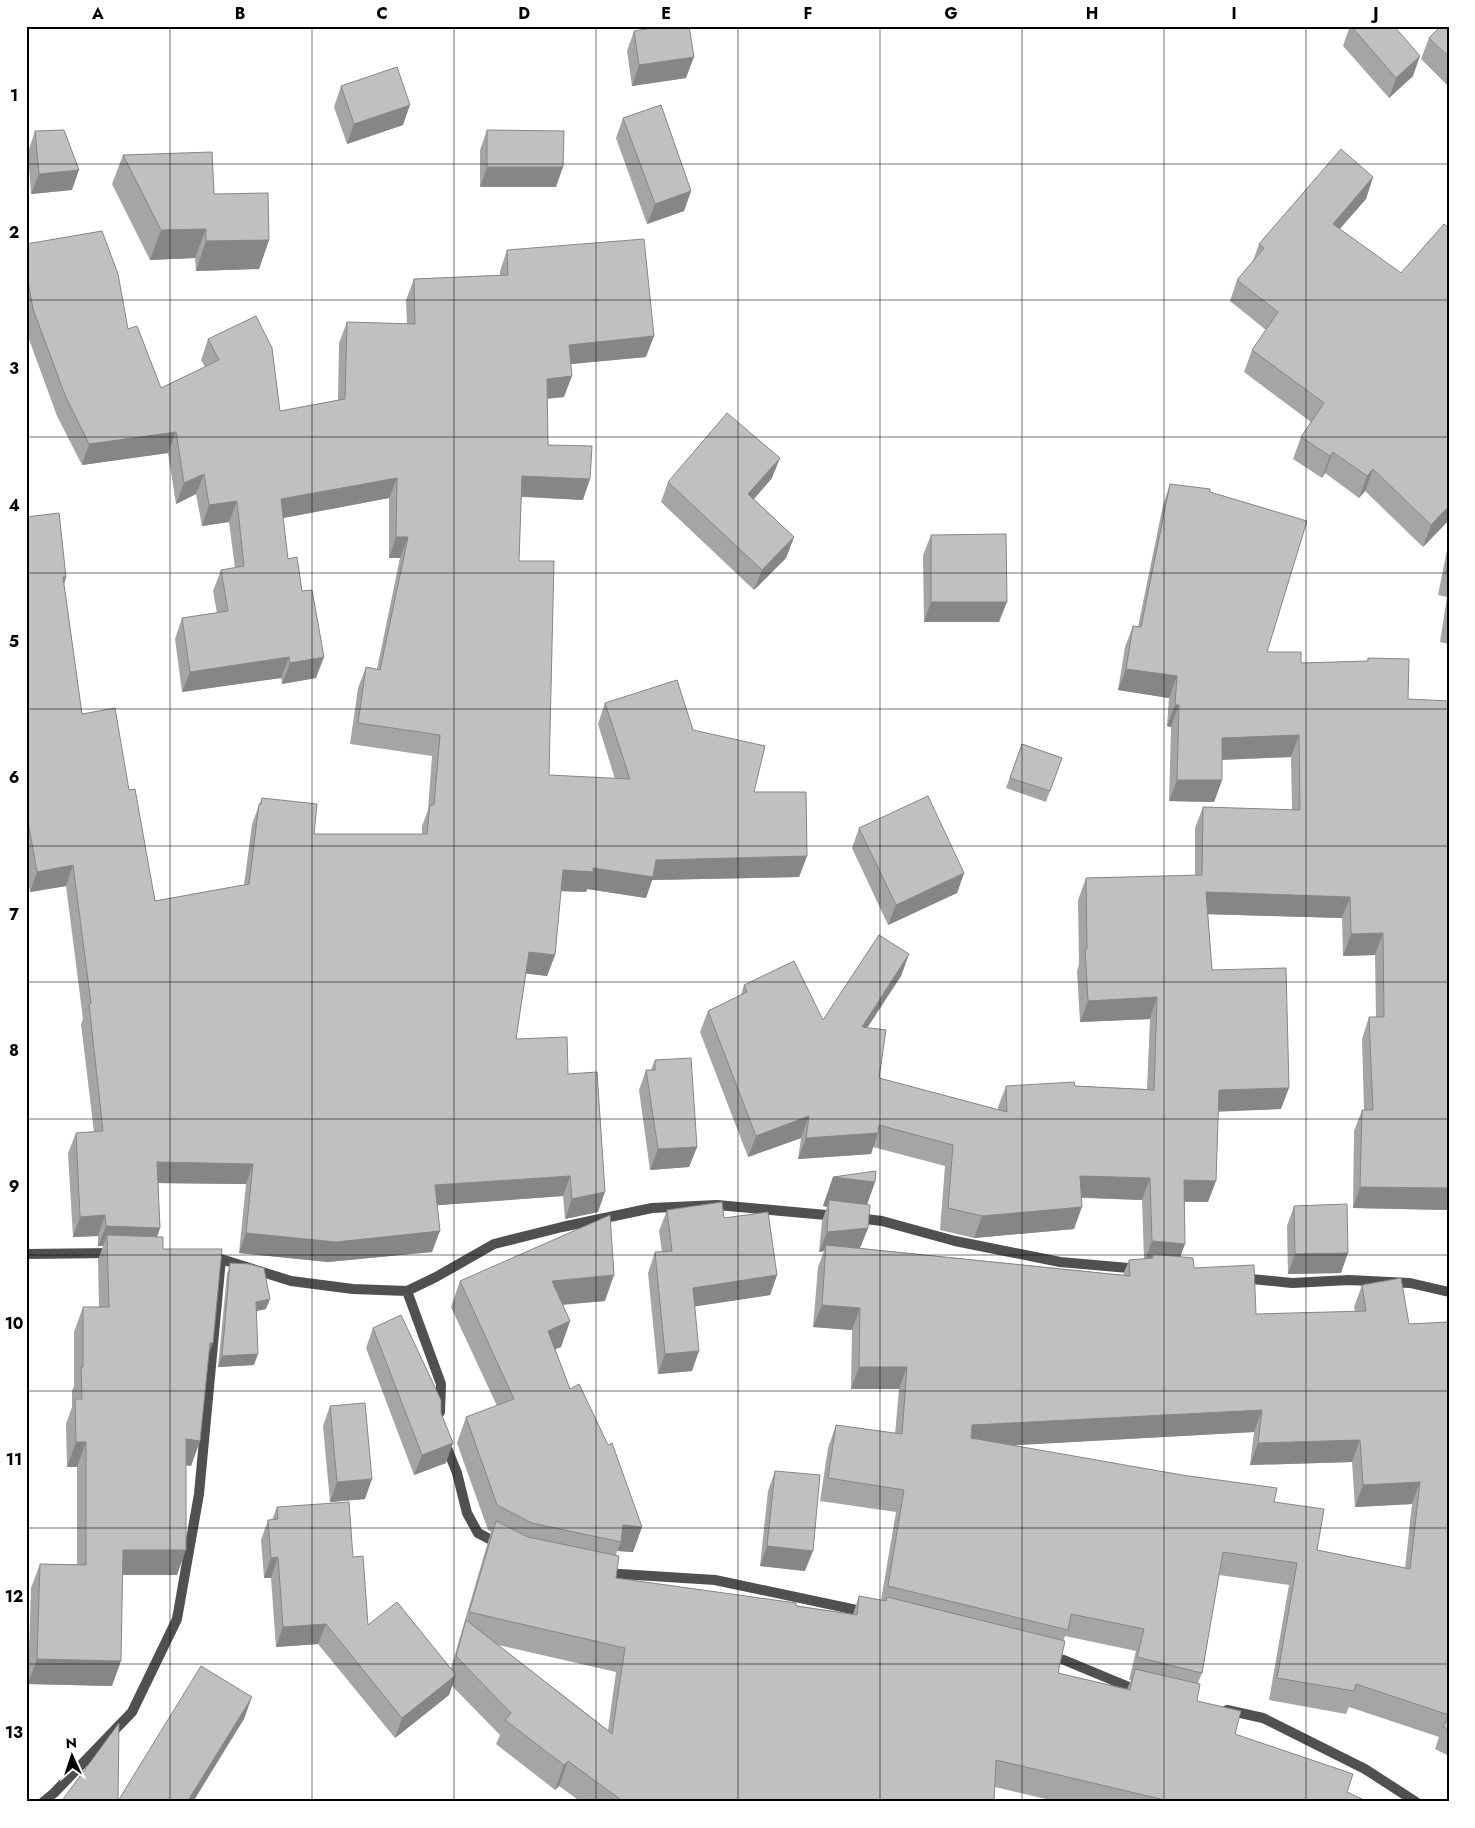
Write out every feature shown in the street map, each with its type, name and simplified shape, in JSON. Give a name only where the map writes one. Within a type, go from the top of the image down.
[{"type":"street","points":[[192,1257],[221,1259],[291,1282],[353,1290],[407,1291],[494,1244],[652,1208],[717,1205],[799,1211],[882,1222],[956,1241],[1060,1262],[1146,1269]]},
{"type":"street","points":[[26,1254],[125,1254]]},
{"type":"street","points":[[43,1802],[132,1712],[177,1619],[199,1494],[221,1259]]},
{"type":"street","points":[[1234,1277],[1292,1282],[1349,1280],[1410,1283],[1449,1292]]},
{"type":"street","points":[[407,1291],[441,1384],[440,1426],[457,1473],[467,1513],[478,1532],[512,1550]]},
{"type":"street","points":[[593,1570],[612,1574],[715,1580],[874,1614]]},
{"type":"street","points":[[1037,1654],[1064,1660],[1129,1687],[1148,1692]]},
{"type":"street","points":[[1215,1707],[1263,1718],[1365,1769],[1416,1802]]},
{"type":"building","points":[[664,26],[689,26],[694,57],[639,65],[634,31]]},
{"type":"building","points":[[1351,26],[1394,26],[1420,56],[1396,78]]},
{"type":"building","points":[[1441,26],[1449,26],[1449,57],[1429,38]]},
{"type":"building","points":[[397,67],[410,105],[354,124],[341,86]]},
{"type":"building","points":[[661,105],[691,191],[655,204],[623,118]]},
{"type":"building","points":[[64,130],[79,170],[39,174],[35,131]]},
{"type":"building","points":[[487,130],[564,131],[563,167],[487,167]]},
{"type":"building","points":[[1341,149],[1373,177],[1333,224],[1401,273],[1444,224],[1449,228],[1449,506],[1431,525],[1373,469],[1367,476],[1333,452],[1330,456],[1301,437],[1324,403],[1252,350],[1278,312],[1237,280],[1264,248],[1259,244]]},
{"type":"building","points":[[212,152],[214,194],[268,193],[269,240],[206,241],[206,229],[161,230],[123,155]]},
{"type":"building","points":[[102,231],[118,274],[128,329],[137,326],[161,388],[219,360],[208,339],[256,316],[272,348],[280,411],[345,399],[347,322],[415,324],[414,279],[508,275],[507,250],[644,239],[654,336],[569,345],[572,376],[547,379],[548,445],[592,446],[590,479],[522,476],[519,561],[554,561],[549,775],[630,779],[605,703],[677,680],[693,730],[765,746],[754,792],[806,792],[807,856],[656,860],[653,877],[593,868],[593,872],[563,870],[555,955],[529,952],[516,1039],[567,1037],[568,1074],[597,1072],[605,1192],[572,1199],[570,1176],[435,1185],[440,1231],[336,1242],[246,1233],[253,1164],[157,1162],[160,1228],[106,1226],[105,1215],[80,1217],[76,1133],[103,1131],[89,1004],[91,1003],[73,865],[37,872],[26,810],[26,517],[59,513],[66,577],[63,577],[82,714],[115,708],[129,790],[135,789],[155,901],[249,884],[259,804],[261,804],[262,798],[317,804],[314,834],[427,834],[430,805],[434,805],[440,735],[358,723],[366,667],[380,670],[408,537],[396,537],[397,478],[281,499],[288,559],[297,557],[302,591],[312,590],[324,657],[290,663],[289,657],[190,672],[182,618],[228,611],[221,570],[244,566],[237,501],[209,505],[204,474],[184,483],[176,432],[89,444],[65,395],[33,309],[26,271],[26,244]]},
{"type":"building","points":[[727,413],[780,458],[748,494],[794,537],[762,570],[668,482]]},
{"type":"building","points":[[1170,484],[1210,489],[1210,492],[1307,521],[1267,652],[1301,652],[1301,663],[1368,661],[1368,658],[1409,659],[1408,699],[1449,701],[1449,1188],[1360,1187],[1362,1110],[1373,1110],[1369,1017],[1384,1017],[1383,933],[1351,934],[1350,897],[1206,892],[1212,970],[1286,968],[1289,1088],[1219,1090],[1216,1181],[1184,1180],[1185,1244],[1152,1241],[1150,1178],[1080,1176],[1082,1207],[982,1216],[948,1208],[953,1145],[879,1125],[878,1133],[806,1138],[809,1116],[756,1136],[708,1011],[747,992],[744,985],[794,961],[823,1020],[879,935],[909,954],[862,1027],[886,1030],[879,1078],[1007,1112],[1006,1086],[1074,1082],[1075,1086],[1154,1090],[1157,997],[1088,1001],[1085,949],[1087,949],[1086,878],[1202,875],[1203,807],[1300,810],[1299,735],[1222,738],[1222,780],[1177,780],[1179,705],[1175,705],[1177,676],[1126,669],[1133,626],[1141,627]]},
{"type":"building","points":[[1006,534],[1007,602],[931,602],[931,535]]},
{"type":"building","points":[[1449,560],[1449,574],[1446,574]]},
{"type":"building","points":[[1022,744],[1062,758],[1050,791],[1010,778]]},
{"type":"building","points":[[928,796],[964,873],[896,905],[859,828]]},
{"type":"building","points":[[691,1058],[697,1147],[658,1149],[646,1070],[655,1070],[655,1060]]},
{"type":"building","points":[[876,1171],[875,1182],[833,1177]]},
{"type":"building","points":[[829,1200],[870,1205],[868,1228],[827,1232]]},
{"type":"building","points":[[722,1202],[724,1218],[768,1212],[777,1275],[693,1288],[699,1351],[665,1354],[655,1252],[672,1251],[667,1210]]},
{"type":"building","points":[[1347,1204],[1348,1253],[1295,1254],[1294,1206]]},
{"type":"building","points":[[610,1215],[614,1275],[552,1281],[570,1321],[548,1331],[570,1389],[579,1384],[608,1445],[612,1443],[642,1527],[623,1525],[621,1542],[532,1523],[497,1505],[466,1417],[514,1399],[460,1281]]},
{"type":"building","points":[[107,1235],[163,1237],[163,1249],[222,1249],[213,1343],[210,1343],[200,1441],[186,1439],[186,1550],[123,1550],[121,1661],[37,1659],[40,1564],[86,1565],[86,1442],[76,1442],[75,1399],[82,1399],[83,1307],[109,1307]]},
{"type":"building","points":[[826,1245],[1130,1276],[1129,1260],[1153,1258],[1153,1254],[1193,1258],[1194,1268],[1254,1265],[1256,1314],[1366,1311],[1362,1285],[1401,1278],[1409,1324],[1449,1322],[1449,1715],[1356,1684],[1354,1691],[1277,1678],[1297,1563],[1223,1552],[1202,1673],[1137,1657],[1144,1629],[1071,1614],[1068,1630],[888,1586],[904,1490],[828,1478],[836,1425],[902,1434],[907,1367],[859,1367],[860,1308],[822,1305]],"holes":[[[1262,1410],[1258,1443],[1360,1440],[1363,1485],[1420,1482],[1410,1569],[1317,1550],[1324,1509],[1274,1502],[1277,1488],[1182,1475],[971,1438],[972,1425]]]},
{"type":"building","points":[[230,1263],[249,1264],[264,1268],[270,1299],[256,1302],[258,1354],[222,1356]]},
{"type":"building","points":[[401,1315],[441,1400],[441,1413],[453,1443],[422,1455],[373,1328]]},
{"type":"building","points":[[365,1403],[372,1479],[337,1482],[330,1406]]},
{"type":"building","points":[[775,1471],[820,1475],[813,1551],[767,1546]]},
{"type":"building","points":[[349,1502],[353,1557],[363,1556],[368,1625],[397,1602],[456,1675],[402,1718],[326,1624],[283,1627],[278,1557],[271,1558],[268,1520],[278,1519],[277,1507]]},
{"type":"building","points":[[496,1521],[528,1537],[619,1556],[616,1578],[796,1603],[796,1606],[857,1615],[859,1596],[886,1601],[887,1597],[1065,1641],[1058,1673],[1130,1690],[1135,1669],[1200,1684],[1197,1701],[1241,1711],[1235,1734],[1353,1774],[1347,1792],[1368,1802],[1173,1802],[996,1760],[994,1802],[624,1802],[568,1761],[564,1765],[505,1720],[511,1713],[456,1656],[466,1620],[612,1734],[625,1648],[469,1612]]},
{"type":"building","points":[[201,1666],[252,1697],[187,1802],[61,1802],[119,1723],[118,1801]]},
{"type":"building","points":[[1449,1716],[1449,1730],[1443,1727]]}]
